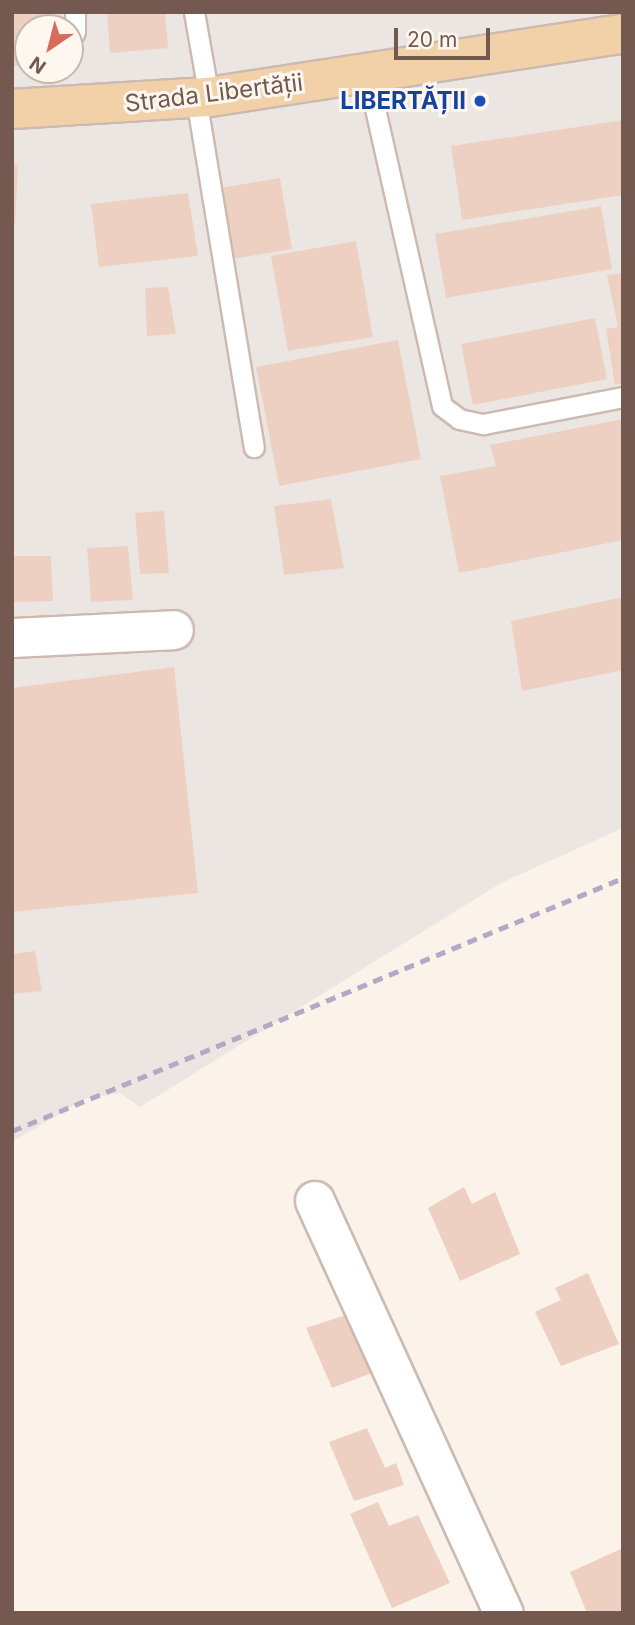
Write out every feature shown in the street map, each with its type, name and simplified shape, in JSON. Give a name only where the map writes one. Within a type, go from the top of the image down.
[{"type":"main road","name":"Strada Libertății","points":[[12,109],[202,97],[623,34]]},
{"type":"street","points":[[12,638],[174,630]]},
{"type":"street","points":[[315,1202],[504,1613]]},
{"type":"lane","points":[[194,12],[202,97],[254,447]]},
{"type":"lane","points":[[367,73],[442,406],[459,419],[483,425],[623,397]]},
{"type":"shaded area","points":[[12,12],[623,12],[623,828],[501,883],[140,1107],[120,1093],[85,1099],[12,1142]]},
{"type":"building","points":[[12,12],[41,12],[14,14],[12,66]]},
{"type":"building","points":[[107,12],[165,12],[168,48],[110,53]]},
{"type":"building","points":[[623,120],[623,195],[462,220],[451,146]]},
{"type":"building","points":[[12,164],[18,165],[15,224],[12,223]]},
{"type":"building","points":[[280,178],[292,249],[233,259],[220,188]]},
{"type":"building","points":[[188,193],[198,256],[99,267],[91,204]]},
{"type":"building","points":[[601,206],[612,269],[446,298],[435,234]]},
{"type":"building","points":[[356,241],[373,337],[288,351],[271,256]]},
{"type":"building","points":[[623,273],[623,383],[615,385],[606,329],[618,327],[607,275]]},
{"type":"building","points":[[168,287],[176,334],[147,336],[145,288]]},
{"type":"building","points":[[595,318],[607,379],[473,405],[461,344]]},
{"type":"building","points":[[398,340],[421,459],[279,486],[256,367]]},
{"type":"building","points":[[623,419],[623,540],[459,573],[440,476],[496,466],[490,445]]},
{"type":"building","points":[[331,499],[344,568],[284,575],[274,506]]},
{"type":"building","points":[[164,511],[169,573],[140,574],[135,513]]},
{"type":"building","points":[[128,546],[133,600],[91,602],[87,548]]},
{"type":"building","points":[[13,556],[51,556],[53,601],[14,602]]},
{"type":"building","points":[[623,597],[623,670],[522,691],[511,621]]},
{"type":"building","points":[[174,667],[198,893],[12,912],[12,688]]},
{"type":"building","points":[[35,951],[42,991],[12,994],[12,954]]},
{"type":"building","points":[[464,1187],[472,1204],[495,1192],[520,1254],[460,1281],[428,1208]]},
{"type":"building","points":[[588,1273],[619,1344],[561,1366],[535,1312],[561,1300],[555,1288]]},
{"type":"building","points":[[358,1311],[385,1368],[332,1388],[306,1328]]},
{"type":"building","points":[[367,1428],[385,1468],[396,1463],[404,1485],[354,1501],[329,1442]]},
{"type":"building","points":[[378,1502],[389,1526],[418,1515],[450,1583],[392,1608],[350,1514]]},
{"type":"building","points":[[623,1548],[623,1613],[587,1613],[570,1572]]},
{"type":"railway","points":[[12,1131],[623,878]]},
{"type":"place","name":"LIBERTĂȚII","points":[[480,101]]}]
